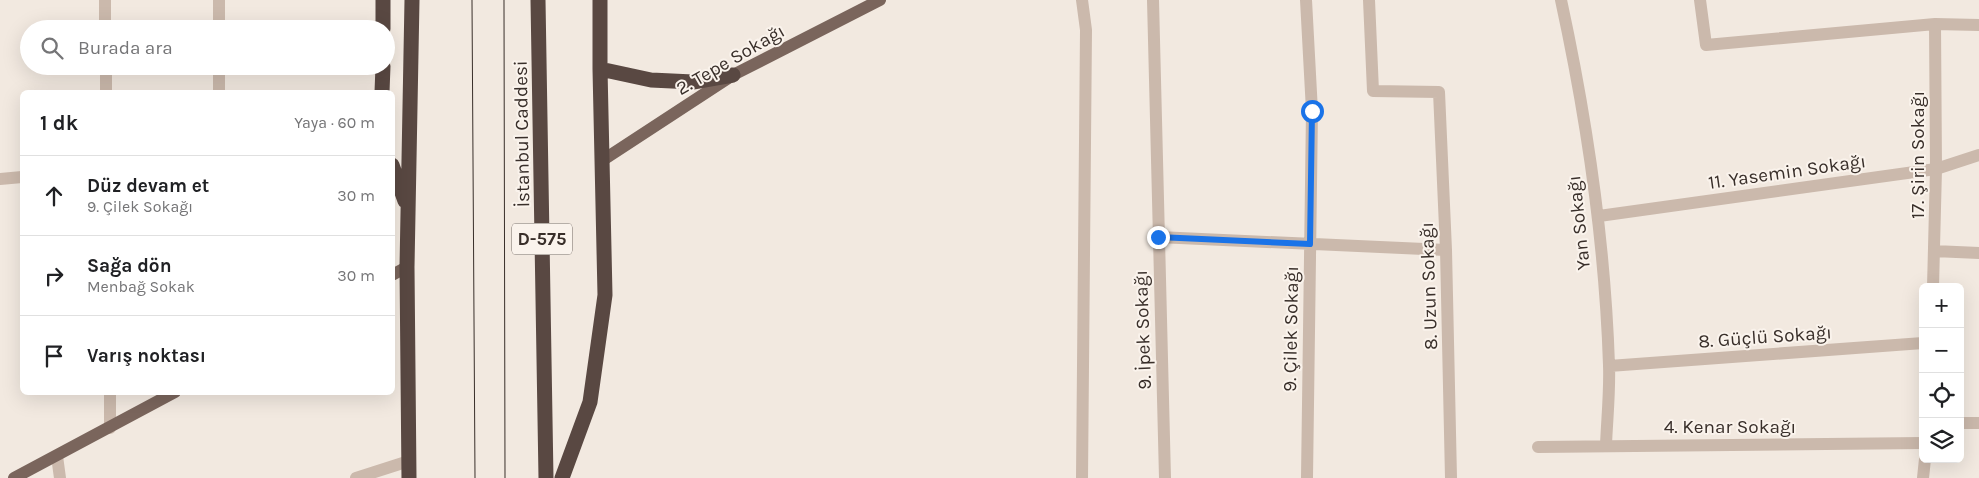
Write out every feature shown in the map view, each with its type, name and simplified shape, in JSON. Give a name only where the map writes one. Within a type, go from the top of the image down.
[{"type":"highway","points":[[376,0],[381,20]]},
{"type":"highway","points":[[383,0],[383,20]]},
{"type":"highway","points":[[409,478],[407,267],[412,0]]},
{"type":"highway","name":"İstanbul Caddesi","points":[[538,0],[546,478]]},
{"type":"highway","points":[[562,478],[590,402],[605,295],[600,0]]},
{"type":"highway","points":[[600,69],[651,80],[693,82],[733,75]]},
{"type":"highway","points":[[382,90],[383,75]]},
{"type":"highway","points":[[395,173],[408,212]]},
{"type":"main road","name":"2. Tepe Sokağı","points":[[603,160],[733,75],[880,0]]},
{"type":"main road","points":[[395,273],[407,267]]},
{"type":"main road","points":[[14,478],[170,395]]},
{"type":"street","points":[[105,0],[106,20]]},
{"type":"street","points":[[219,0],[219,20]]},
{"type":"street","points":[[1082,0],[1086,30],[1082,478]]},
{"type":"street","name":"9. İpek Sokağı","points":[[1153,0],[1165,478]]},
{"type":"street","name":"9. Çilek Sokağı","points":[[1306,0],[1312,111],[1307,478]]},
{"type":"street","name":"8. Uzun Sokağı","points":[[1369,0],[1373,91],[1439,92],[1446,250],[1451,478]]},
{"type":"street","name":"Yan Sokağı","points":[[1561,0],[1575,67],[1599,216],[1609,366],[1606,445]]},
{"type":"street","points":[[1700,0],[1706,45],[1936,24],[1979,25]]},
{"type":"street","name":"17. Şirin Sokağı","points":[[1933,283],[1936,169],[1936,24]]},
{"type":"street","points":[[106,75],[106,90]]},
{"type":"street","points":[[219,75],[219,90]]},
{"type":"street","name":"11. Yasemin Sokağı","points":[[1599,216],[1936,169],[1979,155]]},
{"type":"street","points":[[0,179],[20,177]]},
{"type":"street","points":[[1158,237],[1446,250]]},
{"type":"street","points":[[1934,251],[1979,253]]},
{"type":"street","name":"8. Güçlü Sokağı","points":[[1609,366],[1919,342]]},
{"type":"street","points":[[110,395],[110,428]]},
{"type":"street","points":[[1964,422],[1979,423]]},
{"type":"street","name":"4. Kenar Sokağı","points":[[1538,447],[1919,443]]},
{"type":"street","points":[[57,456],[60,478]]},
{"type":"street","points":[[356,478],[409,462]]},
{"type":"street","points":[[1923,478],[1924,463]]},
{"type":"tram line","points":[[472,0],[475,478]]},
{"type":"tram line","points":[[504,0],[505,478]]},
{"type":"route","points":[[1158,237],[1310,244],[1312,111]]}]
